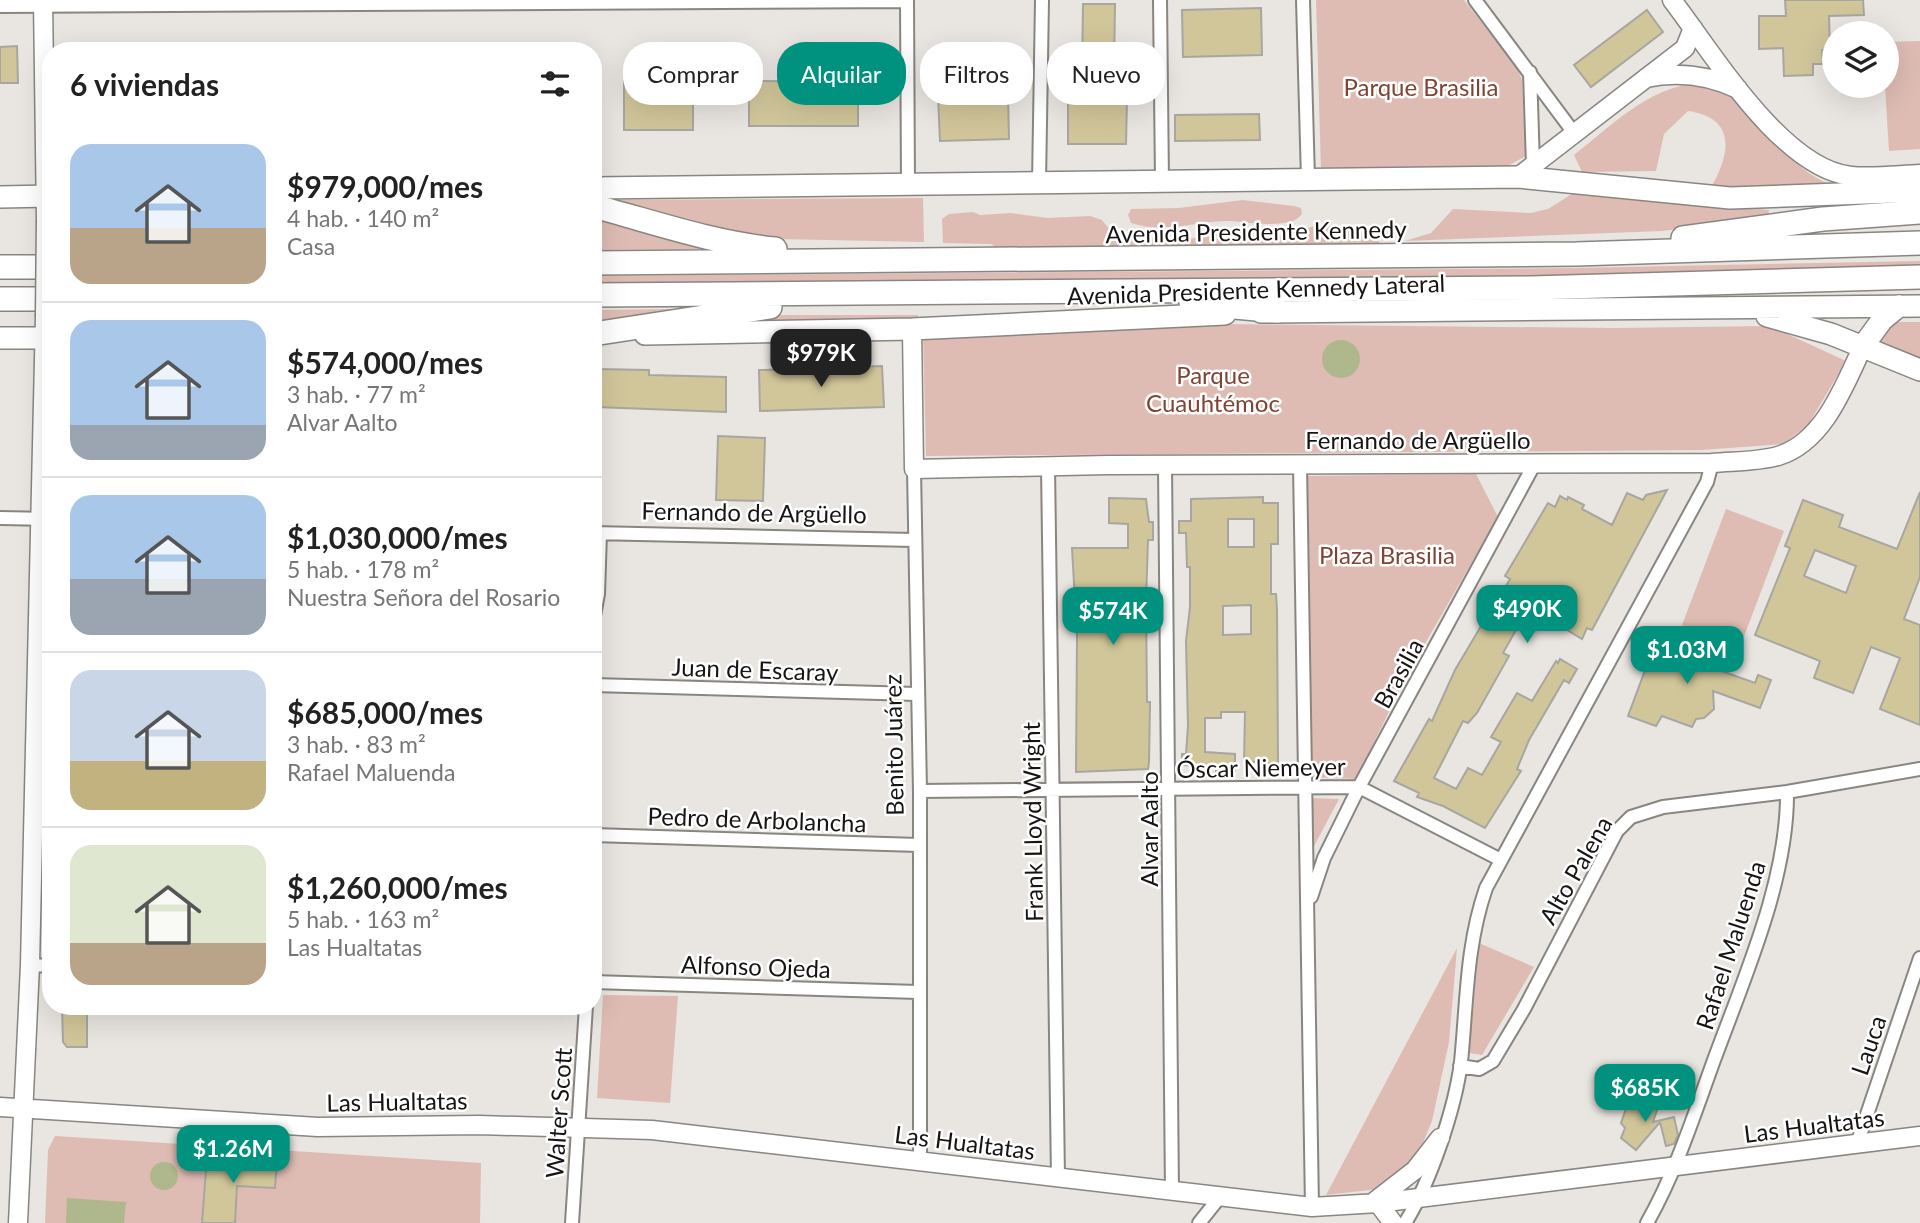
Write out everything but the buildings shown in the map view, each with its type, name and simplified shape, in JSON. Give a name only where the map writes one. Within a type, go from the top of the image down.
[{"type":"highway","points":[[602,208],[739,246],[897,261]]},
{"type":"highway","points":[[1576,254],[1823,219],[1920,212]]},
{"type":"highway","name":"Avenida Presidente Kennedy","points":[[602,263],[1576,254],[1920,243]]},
{"type":"highway","points":[[0,267],[42,267]]},
{"type":"highway","points":[[602,295],[1572,288],[1920,277]]},
{"type":"highway","points":[[1045,291],[1278,311]]},
{"type":"highway","points":[[602,333],[732,311],[875,294]]},
{"type":"highway","points":[[0,299],[42,307]]},
{"type":"main road","points":[[602,188],[1308,180],[1526,171],[1730,198],[1920,191]]},
{"type":"main road","points":[[0,197],[42,196]]},
{"type":"main road","points":[[1863,346],[1882,320],[1909,306]]},
{"type":"main road","name":"Avenida Presidente Kennedy Lateral","points":[[602,334],[912,329],[1278,311],[1909,306]]},
{"type":"main road","points":[[1738,309],[1790,321],[1863,346],[1920,370]]},
{"type":"main road","points":[[0,338],[42,338]]},
{"type":"street","points":[[1039,183],[1042,0]]},
{"type":"street","points":[[1160,0],[1162,181]]},
{"type":"street","points":[[1303,0],[1308,180]]},
{"type":"street","points":[[1475,0],[1574,133]]},
{"type":"street","points":[[1672,0],[1786,146],[1819,165],[1849,176],[1920,174]]},
{"type":"street","points":[[0,6],[43,3],[223,2],[906,1],[908,184]]},
{"type":"street","points":[[43,3],[44,42]]},
{"type":"street","points":[[1526,171],[1685,48],[1693,27]]},
{"type":"street","points":[[1526,171],[1530,72]]},
{"type":"street","points":[[1643,79],[1693,75],[1741,90]]},
{"type":"street","name":"Benito Juárez","points":[[912,329],[916,694],[920,791],[920,1161]]},
{"type":"street","name":"Fernando de Argüello","points":[[914,469],[1712,463],[1775,457],[1806,441],[1833,406],[1863,346]]},
{"type":"street","name":"Brasilia","points":[[1308,907],[1324,858],[1359,787],[1535,463]]},
{"type":"street","points":[[1405,1223],[1419,1198],[1440,1138],[1460,1066],[1469,949],[1482,898],[1707,482],[1712,463]]},
{"type":"street","name":"Brasilia","points":[[1300,464],[1312,1208]]},
{"type":"street","name":"Frank Lloyd Wright","points":[[1048,466],[1058,1178]]},
{"type":"street","name":"Alvar Aalto","points":[[1166,466],[1172,1192]]},
{"type":"street","points":[[0,517],[42,519]]},
{"type":"street","name":"Fernando de Argüello","points":[[602,533],[914,540]]},
{"type":"street","name":"Juan de Escaray","points":[[602,685],[916,694]]},
{"type":"street","name":"Alto Palena","points":[[1460,1066],[1479,1069],[1493,1060],[1524,1009],[1612,839],[1624,823],[1639,813],[1663,807],[1787,792],[1920,769]]},
{"type":"street","name":"Óscar Niemeyer","points":[[920,791],[1359,787],[1501,860]]},
{"type":"street","name":"Rafael Maluenda","points":[[1647,1223],[1676,1166],[1739,992],[1786,834],[1787,792]]},
{"type":"street","points":[[18,1223],[30,965],[42,818]]},
{"type":"street","name":"Pedro de Arbolancha","points":[[602,835],[919,845]]},
{"type":"street","name":"Lauca","points":[[1857,1144],[1920,959]]},
{"type":"street","points":[[30,965],[42,966]]},
{"type":"street","name":"Alfonso Ojeda","points":[[602,982],[918,992]]},
{"type":"street","name":"Walter Scott","points":[[572,1223],[585,1015]]},
{"type":"street","name":"Las Hualtatas","points":[[0,1107],[318,1127],[577,1127],[692,1133],[1312,1208],[1373,1204],[1920,1136]]},
{"type":"street","points":[[1393,1223],[1373,1204],[1401,1184],[1440,1138]]},
{"type":"street","points":[[1199,1223],[1219,1198]]},
{"type":"green space","name":"Parque Brasilia","points":[[1316,0],[1464,0],[1517,68],[1522,80],[1526,156],[1498,171],[1321,171]]},
{"type":"green space","points":[[1920,41],[1920,149],[1889,151],[1886,98],[1899,98],[1899,42]]},
{"type":"green space","points":[[1696,84],[1715,88],[1733,97],[1797,164],[1831,185],[1710,189],[1722,164],[1725,140],[1722,130],[1715,122],[1704,115],[1688,111],[1664,134],[1656,171],[1582,172],[1574,155],[1630,110],[1662,92]]},
{"type":"green space","points":[[1572,194],[1769,210],[1768,217],[1662,231],[1405,241],[1431,233],[1453,209],[1531,213],[1548,209]]},
{"type":"green space","points":[[923,198],[924,242],[778,239],[742,234],[616,200]]},
{"type":"green space","points":[[1243,200],[1294,206],[1301,208],[1302,214],[1292,221],[1277,224],[1229,221],[1168,227],[1131,223],[1128,215],[1131,209],[1179,208]]},
{"type":"green space","points":[[973,212],[980,215],[1011,213],[1047,218],[1090,216],[1102,220],[1113,234],[1123,237],[1182,240],[1232,232],[1246,237],[1276,237],[1325,223],[1339,230],[1376,236],[1380,244],[996,247],[991,244],[943,243],[942,219],[949,214]]},
{"type":"green space","points":[[602,216],[720,249],[602,250]]},
{"type":"green space","points":[[1920,261],[1920,268],[1789,274],[602,283],[602,276],[1574,268]]},
{"type":"green space","points":[[671,309],[675,311],[602,322],[602,310]]},
{"type":"green space","points":[[766,315],[918,315],[918,322],[705,320]]},
{"type":"green space","points":[[1893,322],[1920,322],[1920,360],[1888,347],[1876,337]]},
{"type":"green space","name":"Parque Cuauhtémoc","points":[[1211,324],[1613,328],[1770,326],[1846,361],[1808,425],[1783,444],[1702,450],[926,456],[923,334]]},
{"type":"green space","name":"Plaza Brasilia","points":[[1476,474],[1498,517],[1408,673],[1356,779],[1312,777],[1307,476]]},
{"type":"green space","points":[[1726,509],[1784,531],[1740,647],[1682,625]]},
{"type":"green space","points":[[1310,798],[1339,799],[1312,850]]},
{"type":"green space","points":[[1479,943],[1534,967],[1482,1055],[1469,1053]]},
{"type":"green space","points":[[1457,948],[1449,1042],[1432,1121],[1405,1186],[1326,1195]]},
{"type":"green space","points":[[603,995],[678,996],[670,1103],[597,1098]]},
{"type":"green space","points":[[55,1136],[481,1163],[480,1223],[45,1223],[48,1150]]},
{"type":"shaded area","points":[[1341,340],[1355,345],[1360,359],[1355,373],[1341,378],[1327,373],[1322,359],[1327,345]]},
{"type":"shaded area","points":[[164,1162],[174,1166],[178,1176],[174,1186],[164,1190],[154,1186],[150,1176],[154,1166]]},
{"type":"shaded area","points":[[67,1198],[126,1202],[124,1223],[66,1223]]}]
